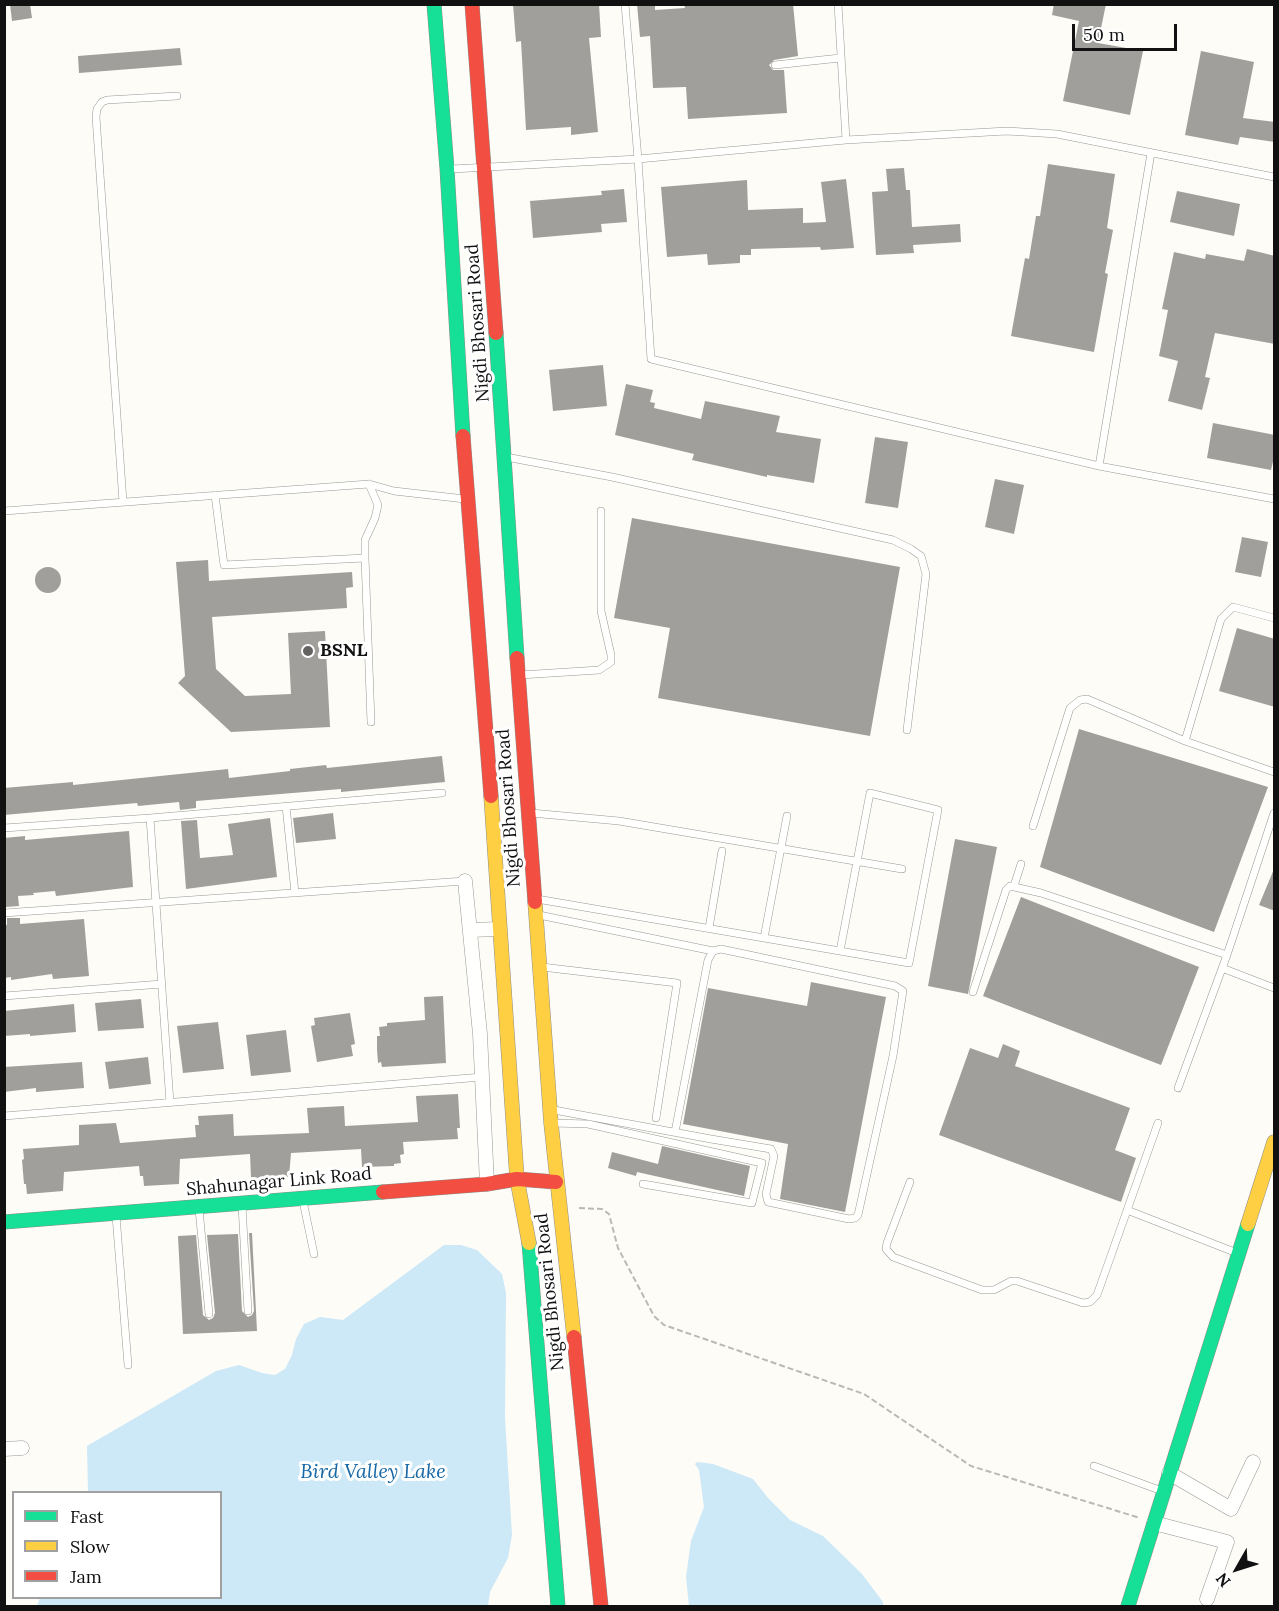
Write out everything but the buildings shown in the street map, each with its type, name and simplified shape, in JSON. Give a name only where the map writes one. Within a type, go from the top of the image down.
[{"type":"main road","name":"Nigdi Bhosari Road","points":[[434,4],[447,169],[467,499],[491,790],[517,1179],[529,1246],[558,1606]]},
{"type":"main road","name":"Nigdi Bhosari Road","points":[[472,4],[550,1116],[601,1606]]},
{"type":"main road","points":[[474,24],[479,4]]},
{"type":"main road","points":[[1128,1606],[1275,1142]]},
{"type":"main road","name":"Shahunagar Link Road","points":[[4,1222],[487,1184],[517,1179],[556,1182]]},
{"type":"street","points":[[465,881],[480,1034],[487,1184]]},
{"type":"street","points":[[470,930],[499,929]]},
{"type":"street","points":[[480,1034],[506,1031]]},
{"type":"street","points":[[4,1449],[22,1448]]},
{"type":"street","points":[[1169,1473],[1231,1509],[1253,1462]]},
{"type":"street","points":[[1154,1523],[1227,1542],[1207,1599]]},
{"type":"lane","points":[[625,4],[651,358],[1099,466],[1275,500]]},
{"type":"lane","points":[[838,4],[846,140]]},
{"type":"lane","points":[[775,65],[840,58]]},
{"type":"lane","points":[[123,502],[96,117],[102,102],[108,100],[177,96]]},
{"type":"lane","points":[[447,169],[638,159],[846,140],[1007,131],[1057,134],[1275,177]]},
{"type":"lane","points":[[1099,466],[1151,153]]},
{"type":"lane","points":[[505,456],[882,538],[911,549],[921,556],[926,574],[907,729]]},
{"type":"lane","points":[[4,511],[369,484],[394,491],[467,499]]},
{"type":"lane","points":[[369,484],[378,505],[365,540],[364,558],[370,722]]},
{"type":"lane","points":[[215,495],[224,566],[364,558]]},
{"type":"lane","points":[[518,675],[599,670],[610,662],[611,655],[601,610],[601,511]]},
{"type":"lane","points":[[1185,741],[1221,619],[1233,608],[1275,618]]},
{"type":"lane","points":[[1033,826],[1070,708],[1080,700],[1087,699],[1185,741],[1275,772]]},
{"type":"lane","points":[[4,828],[442,793]]},
{"type":"lane","points":[[534,898],[909,963],[938,810],[870,793],[840,951]]},
{"type":"lane","points":[[286,806],[295,893]]},
{"type":"lane","points":[[528,813],[619,821],[902,869]]},
{"type":"lane","points":[[1178,1088],[1227,956],[1275,813]]},
{"type":"lane","points":[[764,938],[787,816]]},
{"type":"lane","points":[[150,818],[170,1103]]},
{"type":"lane","points":[[709,928],[722,851]]},
{"type":"lane","points":[[1014,886],[1021,864]]},
{"type":"lane","points":[[4,913],[465,881]]},
{"type":"lane","points":[[973,993],[1006,890],[1010,886],[1227,956]]},
{"type":"lane","points":[[535,914],[713,951],[721,949],[895,986],[903,991],[892,1056],[858,1215],[855,1218],[849,1219],[772,1204],[766,1199],[774,1156],[771,1149],[675,1132],[550,1116]]},
{"type":"lane","points":[[675,1132],[708,960],[713,951]]},
{"type":"lane","points":[[539,967],[677,983],[656,1118]]},
{"type":"lane","points":[[1222,968],[1275,988]]},
{"type":"lane","points":[[4,996],[162,984]]},
{"type":"lane","points":[[4,1116],[482,1077]]},
{"type":"lane","points":[[550,1116],[762,1163],[752,1203],[643,1184]]},
{"type":"lane","points":[[910,1182],[887,1244],[886,1249],[893,1257],[982,1290],[994,1290],[1011,1281],[1017,1281],[1083,1303],[1089,1302],[1097,1295],[1158,1123]]},
{"type":"lane","points":[[302,1198],[314,1254]]},
{"type":"lane","points":[[242,1203],[248,1311]]},
{"type":"lane","points":[[199,1207],[209,1314]]},
{"type":"lane","points":[[1127,1210],[1239,1254]]},
{"type":"lane","points":[[115,1213],[128,1365]]},
{"type":"lane","points":[[1094,1466],[1164,1492]]},
{"type":"path","points":[[559,1207],[607,1211],[618,1248],[654,1316],[664,1324],[864,1394],[971,1466],[1154,1523]]},
{"type":"water","name":"Bird Valley Lake","points":[[444,1245],[461,1245],[477,1250],[502,1274],[506,1293],[505,1417],[512,1535],[508,1558],[490,1592],[488,1606],[37,1606],[40,1599],[222,1599],[222,1491],[88,1491],[87,1446],[216,1371],[239,1365],[275,1375],[285,1369],[304,1324],[320,1317],[343,1320]]},
{"type":"water","points":[[697,1462],[713,1464],[753,1479],[790,1520],[823,1536],[862,1574],[883,1602],[883,1606],[689,1606],[686,1577],[691,1541],[704,1507],[699,1470],[695,1464]]},
{"type":"traffic: fast","points":[[434,4],[447,169],[463,436]]},
{"type":"traffic: fast","points":[[496,333],[517,658]]},
{"type":"traffic: fast","points":[[4,1222],[383,1192]]},
{"type":"traffic: fast","points":[[1128,1606],[1248,1224]]},
{"type":"traffic: fast","points":[[529,1243],[558,1606]]},
{"type":"traffic: slow","points":[[491,796],[517,1179],[529,1243]]},
{"type":"traffic: slow","points":[[535,902],[551,1123],[574,1337]]},
{"type":"traffic: slow","points":[[1248,1224],[1274,1142]]},
{"type":"traffic: jam","points":[[472,4],[496,333]]},
{"type":"traffic: jam","points":[[463,436],[491,796]]},
{"type":"traffic: jam","points":[[517,658],[535,902]]},
{"type":"traffic: jam","points":[[383,1192],[487,1184],[517,1179],[556,1182]]},
{"type":"traffic: jam","points":[[574,1337],[601,1606]]},
{"type":"place","name":"BSNL","points":[[308,651]]}]
